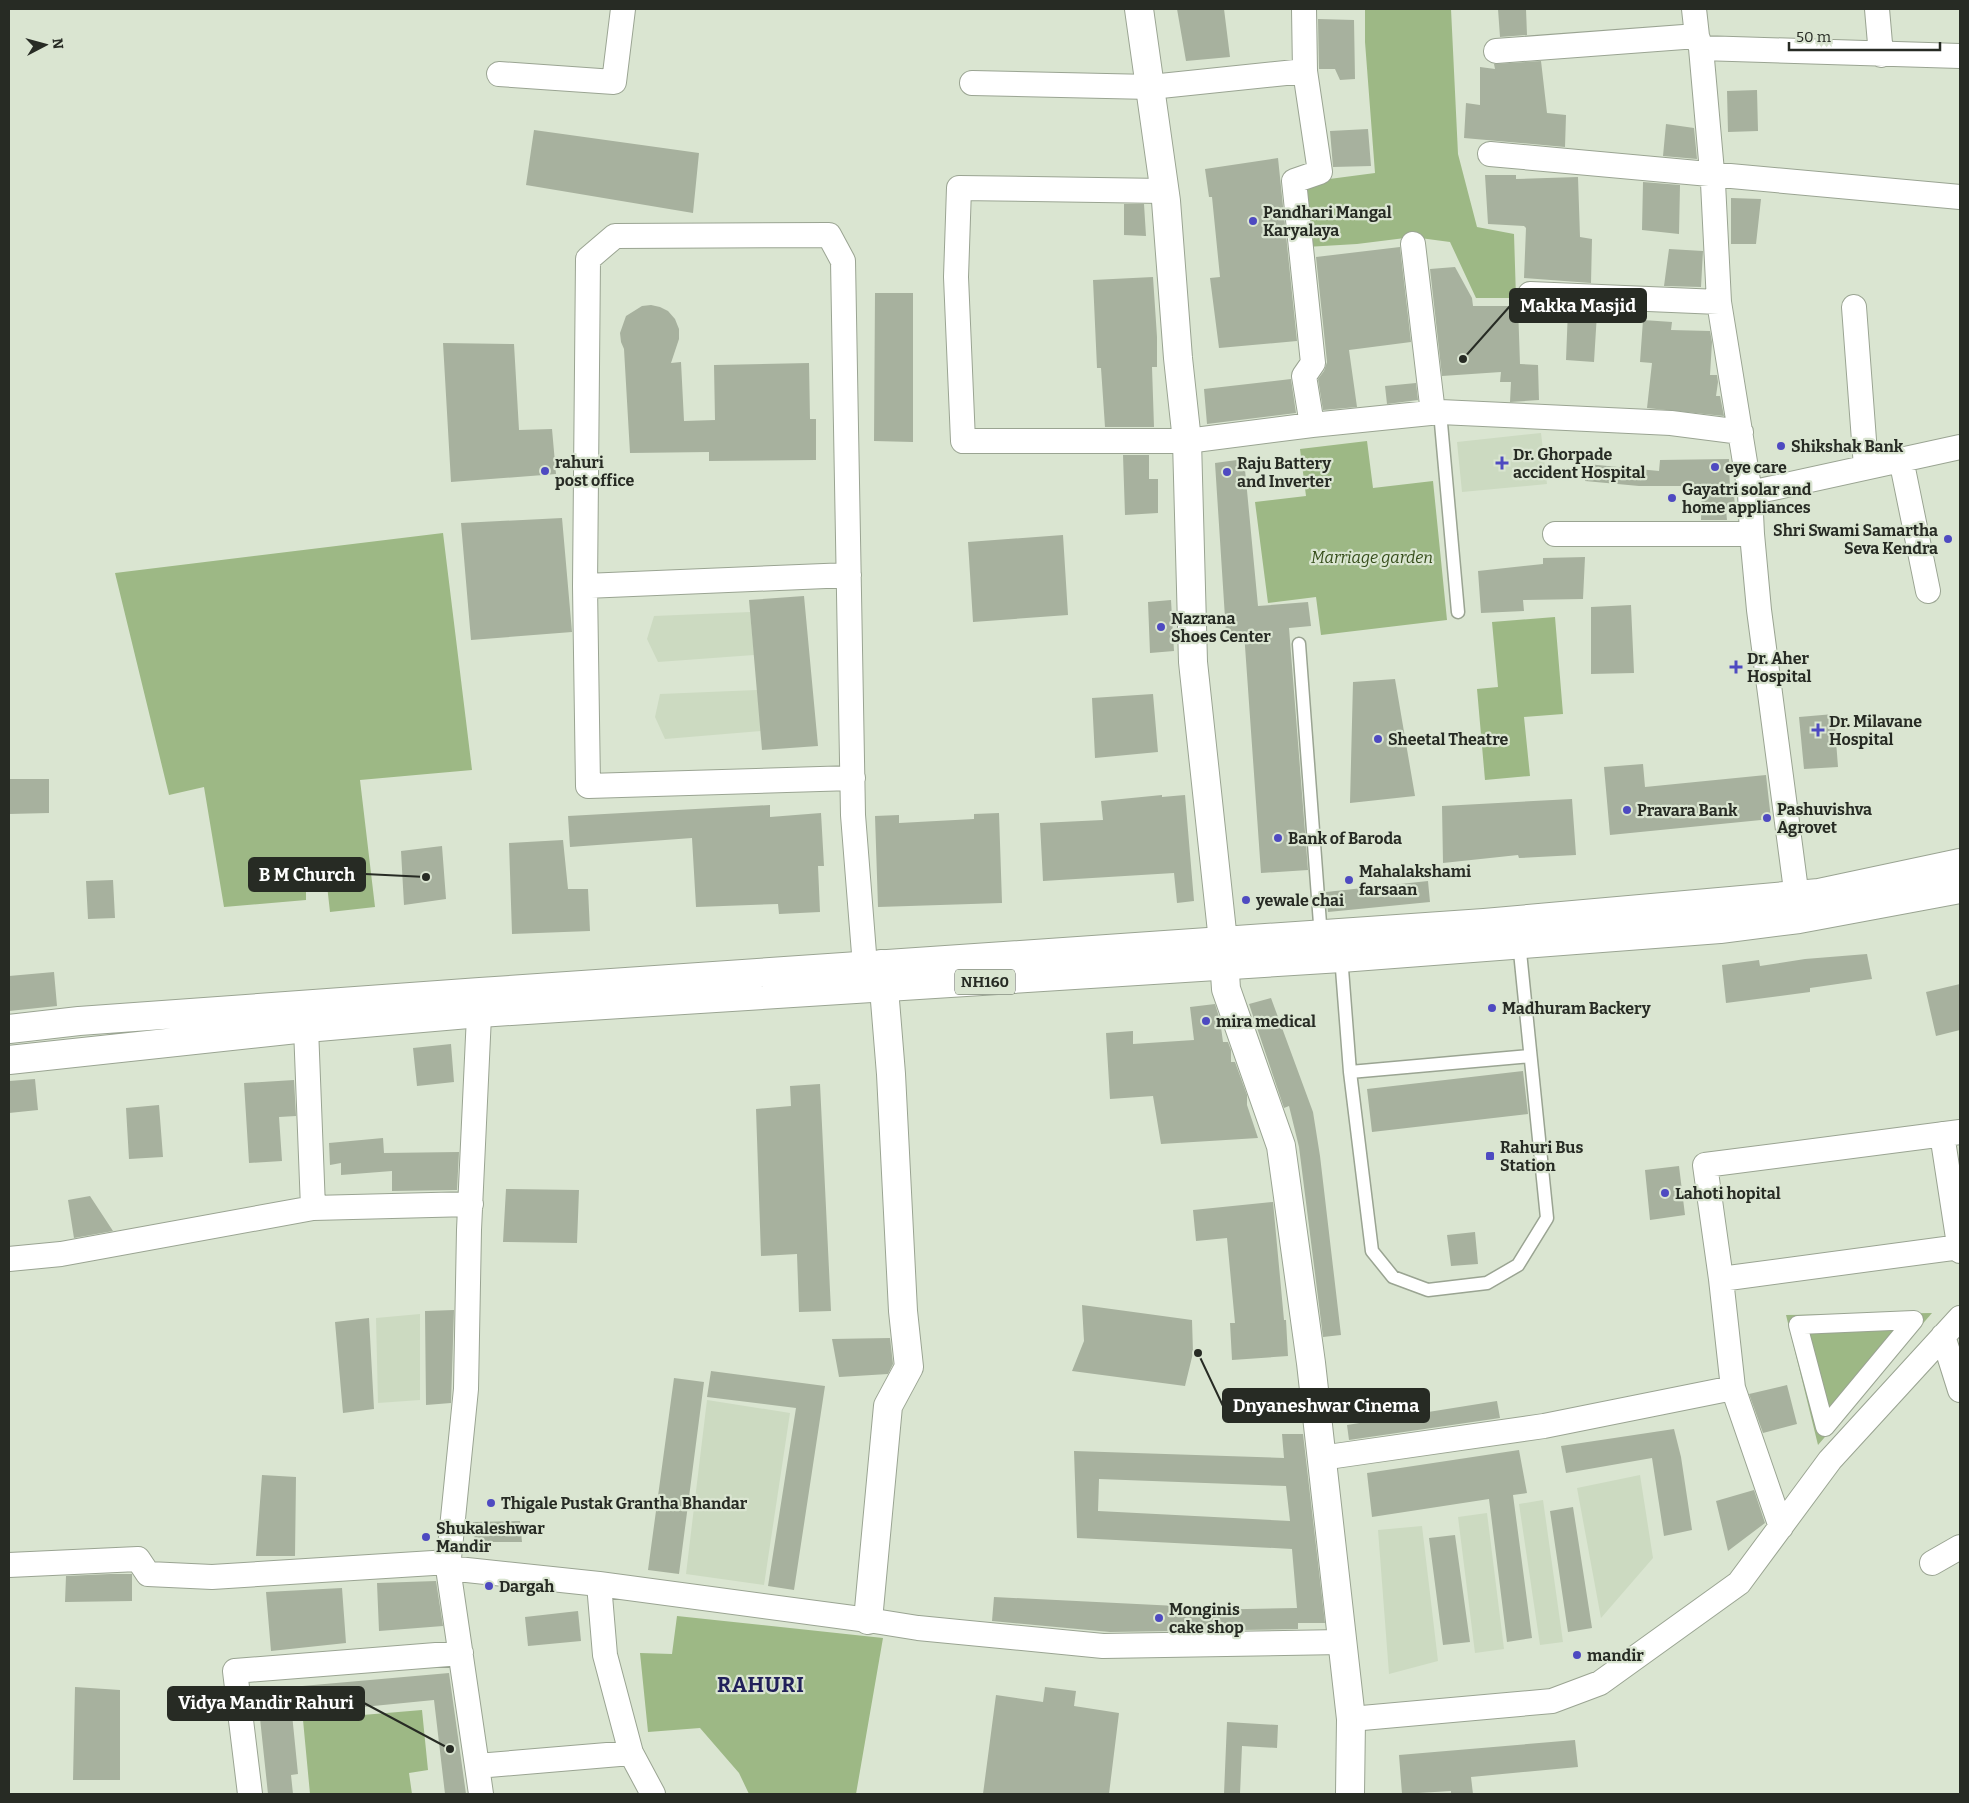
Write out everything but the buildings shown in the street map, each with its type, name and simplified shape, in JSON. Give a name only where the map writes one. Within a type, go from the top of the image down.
[{"type":"main road","points":[[1139,9],[1164,191],[1187,441],[1193,662],[1226,989],[1281,1146],[1311,1363],[1351,1719],[1350,1794]]},
{"type":"main road","name":"NH160","points":[[1798,907],[1819,893],[1960,864]]},
{"type":"main road","name":"NH160","points":[[9,1029],[79,1021],[160,1015],[480,1003],[687,989],[877,973],[1223,953],[1518,932],[1720,929],[1798,907],[1960,889]]},
{"type":"main road","points":[[868,1620],[888,1406],[909,1366],[903,1311],[891,1074],[877,973]]},
{"type":"main road","name":"NH160","points":[[9,1060],[306,1028],[480,1003]]},
{"type":"main road","points":[[160,1015],[162,1044]]},
{"type":"street","points":[[499,74],[614,82],[624,9]]},
{"type":"street","points":[[1304,9],[1305,71],[1320,172],[1294,181],[1313,363],[1304,376],[1312,425]]},
{"type":"street","points":[[1694,9],[1712,174],[1719,302],[1750,493],[1759,610],[1798,907]]},
{"type":"street","points":[[1877,9],[1880,55]]},
{"type":"street","points":[[1496,51],[1699,42],[1880,55],[1960,56]]},
{"type":"street","points":[[972,83],[1151,87],[1305,71]]},
{"type":"street","points":[[1490,154],[1960,197]]},
{"type":"street","points":[[1164,191],[959,188],[956,277],[963,441],[1187,441],[1312,425],[1436,413],[1671,423],[1741,432]]},
{"type":"street","points":[[853,778],[588,786],[586,586],[588,259],[615,236],[829,236],[843,261],[853,778],[853,815],[877,973]]},
{"type":"street","points":[[1413,244],[1436,413]]},
{"type":"street","points":[[1530,294],[1719,302]]},
{"type":"street","points":[[1854,307],[1866,467]]},
{"type":"street","points":[[1750,493],[1960,447]]},
{"type":"street","points":[[1901,459],[1928,591]]},
{"type":"street","points":[[1555,534],[1752,534]]},
{"type":"street","points":[[586,586],[849,575]]},
{"type":"street","points":[[480,1003],[471,1204],[466,1389],[449,1565],[481,1794]]},
{"type":"street","points":[[306,1028],[313,1208]]},
{"type":"street","points":[[1722,1279],[1960,1249],[1951,1133],[1705,1165],[1722,1279],[1733,1388],[1781,1526]]},
{"type":"street","points":[[9,1260],[61,1254],[313,1208],[471,1204]]},
{"type":"street","points":[[1351,1719],[1552,1701],[1600,1684],[1739,1583],[1830,1460],[1960,1318]]},
{"type":"street","points":[[1914,1320],[1888,1351],[1824,1427],[1798,1325],[1914,1320]]},
{"type":"street","points":[[1943,1336],[1960,1390]]},
{"type":"street","points":[[1321,1458],[1544,1426],[1733,1388]]},
{"type":"street","points":[[1932,1563],[1960,1547]]},
{"type":"street","points":[[9,1564],[138,1559],[148,1574],[212,1578],[449,1565],[918,1628],[1103,1646],[1342,1642]]},
{"type":"street","points":[[599,1584],[605,1655],[631,1753],[653,1794]]},
{"type":"street","points":[[250,1794],[235,1670],[461,1654]]},
{"type":"street","points":[[477,1766],[631,1753]]},
{"type":"lane","points":[[1436,413],[1458,612]]},
{"type":"lane","points":[[1299,644],[1331,946],[1350,1072],[1372,1251],[1393,1277],[1428,1290],[1487,1283],[1518,1265],[1547,1218],[1518,932]]},
{"type":"lane","points":[[1350,1072],[1530,1056]]},
{"type":"shaded area","name":"Dr. Ghorpade accident Hospital","points":[[1541,433],[1547,484],[1462,492],[1457,442]]},
{"type":"shaded area","points":[[750,612],[754,655],[658,662],[647,639],[654,616]]},
{"type":"shaded area","points":[[757,690],[761,731],[665,739],[655,717],[660,694]]},
{"type":"shaded area","points":[[420,1314],[420,1400],[378,1403],[376,1318]]},
{"type":"shaded area","points":[[707,1400],[790,1413],[764,1585],[686,1574]]},
{"type":"shaded area","points":[[1640,1475],[1653,1558],[1601,1618],[1577,1488]]},
{"type":"shaded area","points":[[1543,1500],[1563,1642],[1540,1645],[1519,1504]]},
{"type":"shaded area","points":[[1487,1513],[1504,1649],[1475,1653],[1458,1517]]},
{"type":"shaded area","points":[[1422,1526],[1438,1661],[1389,1674],[1378,1530]]},
{"type":"green space","points":[[1365,9],[1451,9],[1458,154],[1477,227],[1514,234],[1516,298],[1476,298],[1450,242],[1405,238],[1357,244],[1306,247],[1299,183],[1375,173],[1365,42]]},
{"type":"green space","name":"Marriage garden","points":[[1367,441],[1373,488],[1433,481],[1447,620],[1321,635],[1316,597],[1268,603],[1255,502],[1306,496],[1300,449]]},
{"type":"green space","points":[[443,533],[472,770],[360,780],[375,907],[330,912],[326,876],[306,879],[306,900],[224,907],[204,787],[169,795],[115,573]]},
{"type":"green space","points":[[1555,617],[1563,714],[1524,717],[1530,776],[1485,780],[1477,689],[1498,687],[1492,622]]},
{"type":"green space","points":[[1932,1313],[1818,1445],[1786,1315]]},
{"type":"green space","points":[[677,1616],[883,1638],[856,1794],[749,1794],[739,1773],[700,1728],[648,1732],[640,1653],[672,1654]]},
{"type":"green space","points":[[422,1710],[428,1770],[409,1773],[412,1794],[310,1794],[303,1720]]},
{"type":"place","name":"Pandhari Mangal Karyalaya","points":[[1253,221]]},
{"type":"place","name":"Makka Masjid","points":[[1463,359]]},
{"type":"place","name":"Shikshak Bank","points":[[1781,446]]},
{"type":"place","name":"Dr. Ghorpade accident Hospital","points":[[1502,463]]},
{"type":"place","name":"eye care","points":[[1715,467]]},
{"type":"place","name":"rahuri post office","points":[[545,471]]},
{"type":"place","name":"Raju Battery and Inverter","points":[[1227,472]]},
{"type":"place","name":"Gayatri solar and home appliances","points":[[1672,498]]},
{"type":"place","name":"Shri Swami Samartha Seva Kendra","points":[[1948,539]]},
{"type":"place","name":"Nazrana Shoes Center","points":[[1161,627]]},
{"type":"place","name":"Dr. Aher Hospital","points":[[1736,667]]},
{"type":"place","name":"Dr. Milavane Hospital","points":[[1818,730]]},
{"type":"place","name":"Sheetal Theatre","points":[[1378,739]]},
{"type":"place","name":"Pravara Bank","points":[[1627,810]]},
{"type":"place","name":"Pashuvishva Agrovet","points":[[1767,818]]},
{"type":"place","name":"Bank of Baroda","points":[[1278,838]]},
{"type":"place","name":"B M Church","points":[[426,877]]},
{"type":"place","name":"Mahalakshami farsaan","points":[[1349,880]]},
{"type":"place","name":"yewale chai","points":[[1246,900]]},
{"type":"place","name":"Madhuram Backery","points":[[1492,1008]]},
{"type":"place","name":"mira medical","points":[[1206,1021]]},
{"type":"place","name":"Rahuri Bus Station","points":[[1490,1156]]},
{"type":"place","name":"Lahoti hopital","points":[[1665,1193]]},
{"type":"place","name":"Dnyaneshwar Cinema","points":[[1198,1353]]},
{"type":"place","name":"Thigale Pustak Grantha Bhandar","points":[[491,1503]]},
{"type":"place","name":"Shukaleshwar Mandir","points":[[426,1537]]},
{"type":"place","name":"Dargah","points":[[489,1586]]},
{"type":"place","name":"Monginis cake shop","points":[[1159,1618]]},
{"type":"place","name":"mandir","points":[[1577,1655]]},
{"type":"place","name":"Vidya Mandir Rahuri","points":[[450,1749]]},
{"type":"district","name":"RAHURI","points":[[761,1685]]}]
